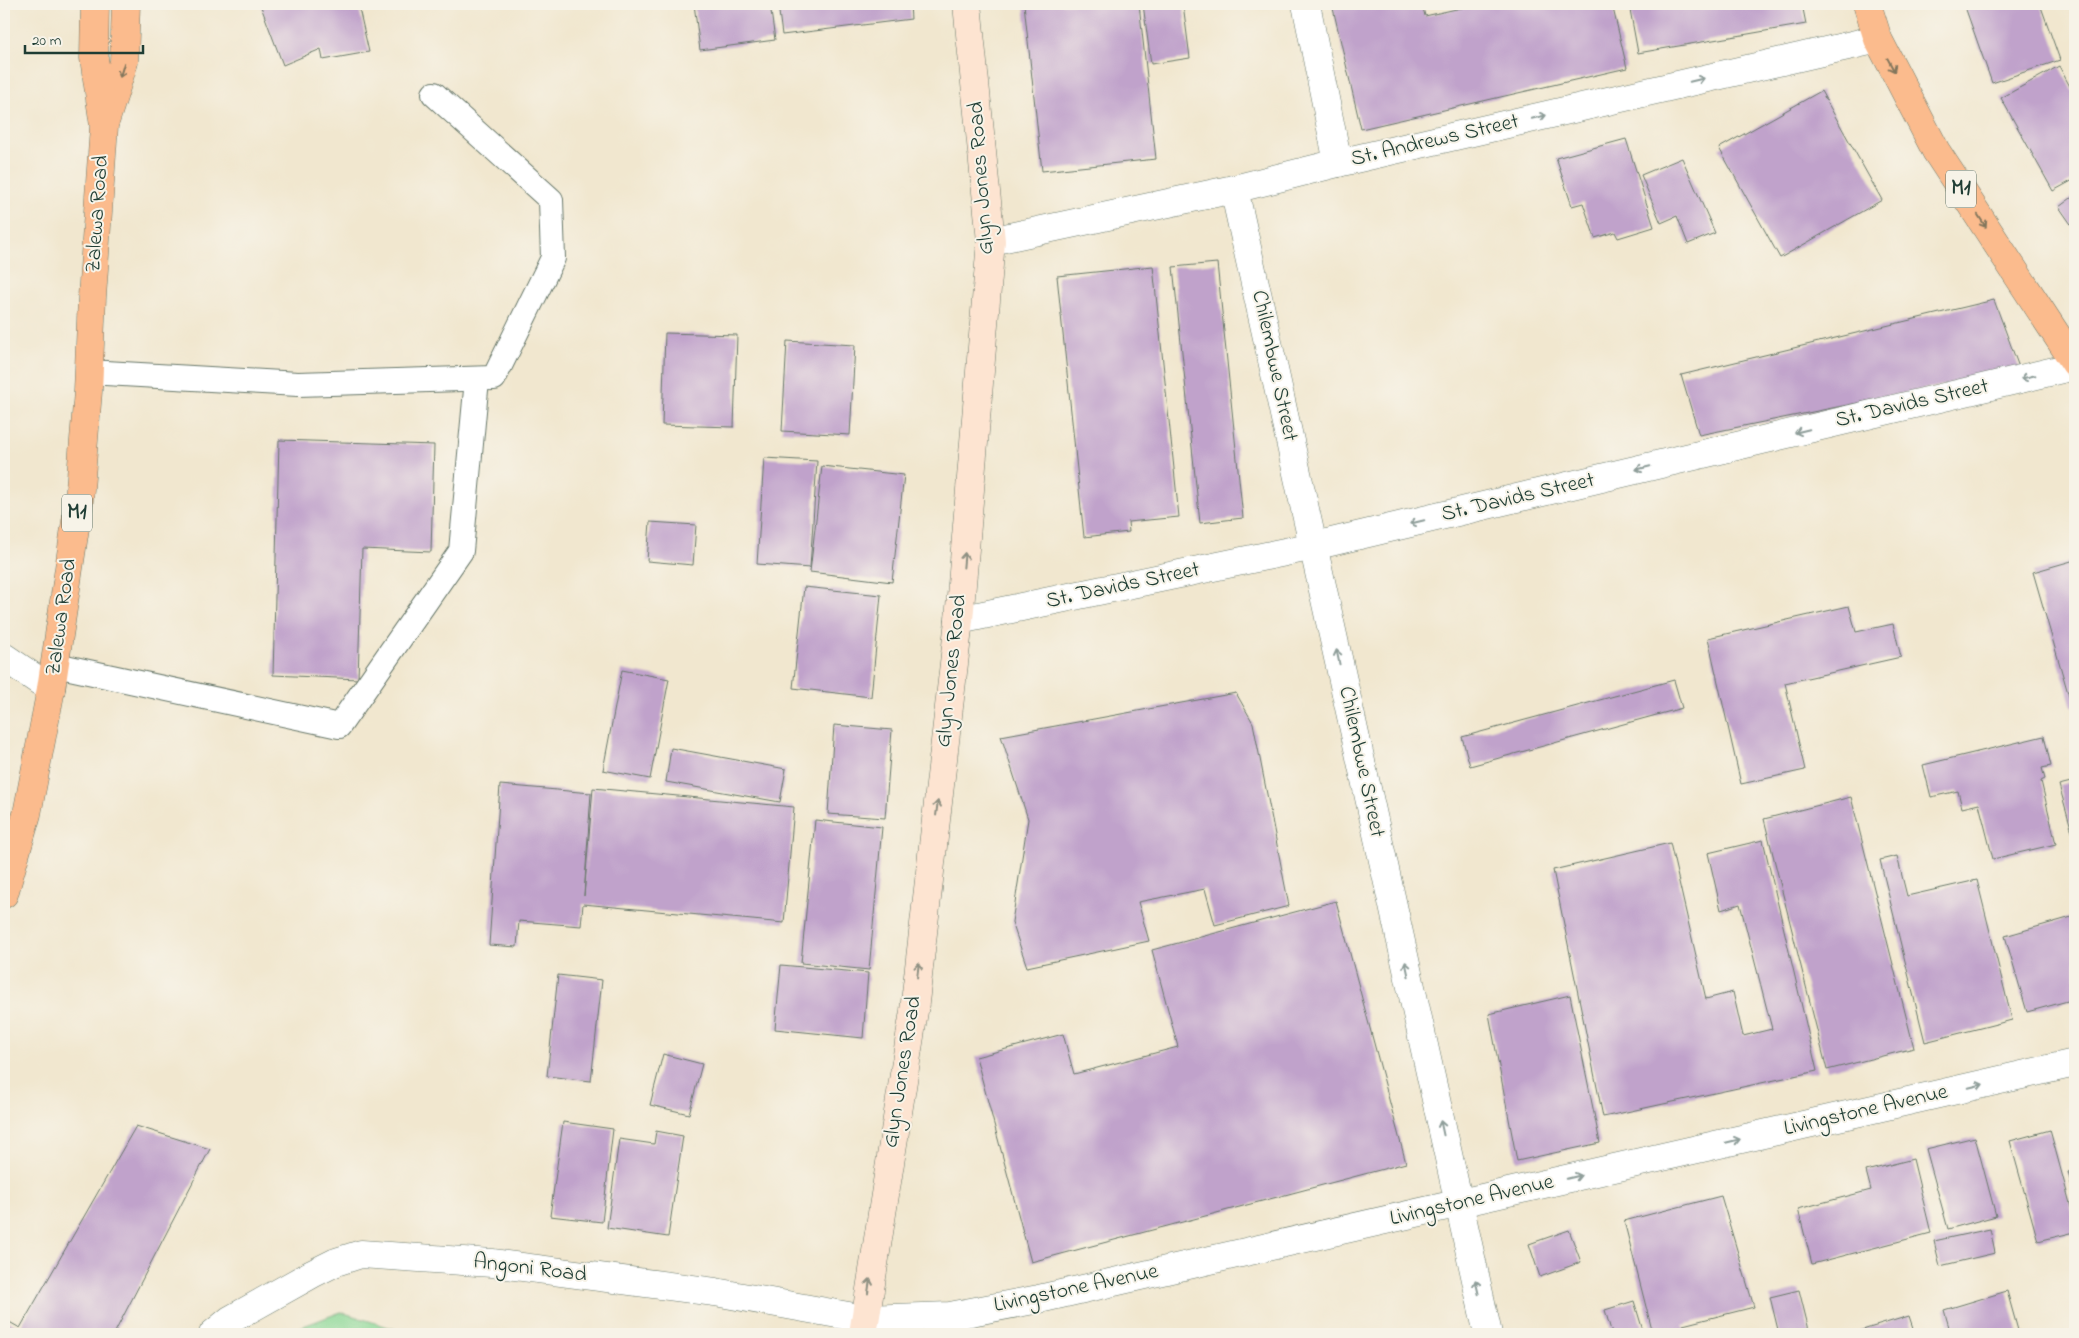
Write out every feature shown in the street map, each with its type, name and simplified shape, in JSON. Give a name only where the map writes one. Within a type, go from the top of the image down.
[{"type":"highway","name":"Zalewa Road","points":[[4,894],[27,814],[53,677],[79,501],[104,126],[94,58],[95,4]]},
{"type":"highway","name":"Zalewa Road","points":[[104,126],[124,62],[126,4]]},
{"type":"highway","name":"M1","points":[[1868,4],[1878,39],[1936,151],[2075,364]]},
{"type":"street","name":"Glyn Jones Road","points":[[864,1326],[914,1011],[959,620],[991,241],[967,4]]},
{"type":"street","points":[[1306,4],[1338,163]]},
{"type":"street","name":"St. Andrews Street","points":[[991,241],[1234,189],[1338,163],[1878,39]]},
{"type":"street","name":"Chilembwe Street","points":[[1234,189],[1488,1334]]},
{"type":"street","name":"St. Davids Street","points":[[959,620],[1314,546],[2075,364]]},
{"type":"street","points":[[4,657],[53,677]]},
{"type":"street","name":"Livingstone Avenue","points":[[864,1326],[950,1316],[1039,1299],[2075,1063]]},
{"type":"street","name":"Angoni Road","points":[[212,1334],[230,1320],[312,1274],[336,1262],[362,1254],[492,1262],[715,1292],[864,1326]]},
{"type":"lane","points":[[88,372],[298,384],[494,378],[553,258],[551,200],[434,94]]},
{"type":"lane","points":[[53,677],[339,726],[461,551],[477,378]]},
{"type":"green space","points":[[341,1312],[410,1334],[282,1334]]},
{"type":"building","points":[[260,4],[358,4],[369,52],[323,60],[321,49],[283,65]]},
{"type":"building","points":[[694,4],[770,4],[775,40],[700,50]]},
{"type":"building","points":[[778,4],[910,4],[911,19],[782,35]]},
{"type":"building","points":[[1024,4],[1139,4],[1156,159],[1042,171]]},
{"type":"building","points":[[1143,4],[1183,4],[1190,58],[1151,64]]},
{"type":"building","points":[[1332,4],[1422,4],[1425,16],[1479,4],[1612,4],[1627,68],[1361,129]]},
{"type":"building","points":[[1629,4],[1802,4],[1806,24],[1638,53]]},
{"type":"building","points":[[1964,4],[2040,4],[2060,60],[1992,83]]},
{"type":"building","points":[[2059,66],[2075,96],[2075,179],[2053,191],[2001,98]]},
{"type":"building","points":[[1821,91],[1882,200],[1780,258],[1719,148]]},
{"type":"building","points":[[1626,139],[1654,227],[1618,238],[1615,232],[1595,238],[1583,203],[1572,206],[1556,158]]},
{"type":"building","points":[[1682,158],[1715,233],[1688,244],[1677,216],[1661,223],[1641,175]]},
{"type":"building","points":[[2075,195],[2075,230],[2059,207]]},
{"type":"building","points":[[1217,263],[1243,518],[1200,523],[1173,267]]},
{"type":"building","points":[[1153,266],[1179,517],[1128,522],[1129,532],[1084,537],[1057,276]]},
{"type":"building","points":[[1994,300],[2020,370],[1699,435],[1681,375]]},
{"type":"building","points":[[665,333],[737,335],[734,427],[662,425]]},
{"type":"building","points":[[787,341],[855,345],[850,435],[782,431]]},
{"type":"building","points":[[279,440],[434,445],[431,552],[362,549],[358,679],[273,675]]},
{"type":"building","points":[[764,458],[817,461],[810,568],[757,564]]},
{"type":"building","points":[[822,466],[904,475],[892,582],[810,572]]},
{"type":"building","points":[[650,522],[696,525],[693,565],[647,561]]},
{"type":"building","points":[[2075,560],[2075,706],[2072,707],[2033,572]]},
{"type":"building","points":[[804,587],[881,595],[871,697],[793,688]]},
{"type":"building","points":[[1849,606],[1856,632],[1893,624],[1901,657],[1785,683],[1805,770],[1741,784],[1708,638]]},
{"type":"building","points":[[622,670],[669,679],[650,779],[603,770]]},
{"type":"building","points":[[1674,680],[1682,708],[1470,766],[1462,737]]},
{"type":"building","points":[[1236,693],[1253,723],[1289,906],[1215,925],[1205,889],[1138,902],[1149,941],[1027,967],[1012,922],[1028,819],[1001,736]]},
{"type":"building","points":[[834,725],[892,730],[885,818],[828,814]]},
{"type":"building","points":[[2044,736],[2051,766],[2042,768],[2045,779],[2041,781],[2056,844],[1993,859],[1979,804],[1962,808],[1958,791],[1931,797],[1923,765]]},
{"type":"building","points":[[671,748],[786,769],[780,802],[666,782]]},
{"type":"building","points":[[2075,781],[2075,842],[2059,785]]},
{"type":"building","points":[[500,785],[591,793],[584,896],[593,788],[794,807],[784,923],[583,904],[581,926],[519,921],[517,947],[489,945]]},
{"type":"building","points":[[1851,797],[1914,1048],[1827,1070],[1764,819]]},
{"type":"building","points":[[815,820],[882,827],[869,970],[801,963]]},
{"type":"building","points":[[1763,840],[1817,1071],[1603,1117],[1553,870],[1670,843],[1706,999],[1733,992],[1743,1036],[1772,1029],[1740,904],[1721,910],[1708,853]]},
{"type":"building","points":[[1897,856],[1907,896],[1977,880],[2012,1020],[1925,1042],[1880,860]]},
{"type":"building","points":[[1336,901],[1406,1163],[1031,1262],[976,1057],[1063,1034],[1074,1074],[1178,1047],[1152,950]]},
{"type":"building","points":[[2075,916],[2075,999],[2027,1012],[2005,936]]},
{"type":"building","points":[[781,965],[868,973],[863,1038],[775,1029]]},
{"type":"building","points":[[558,975],[602,980],[591,1081],[547,1076]]},
{"type":"building","points":[[1570,995],[1600,1143],[1517,1161],[1489,1014]]},
{"type":"building","points":[[663,1054],[702,1064],[689,1114],[650,1105]]},
{"type":"building","points":[[563,1122],[613,1129],[602,1222],[550,1216]]},
{"type":"building","points":[[136,1126],[210,1149],[114,1334],[4,1334],[4,1319],[20,1328]]},
{"type":"building","points":[[2050,1130],[2075,1222],[2075,1232],[2038,1241],[2010,1141]]},
{"type":"building","points":[[656,1131],[683,1136],[668,1237],[607,1228],[619,1139],[654,1144]]},
{"type":"building","points":[[1975,1137],[1996,1216],[1948,1229],[1926,1149]]},
{"type":"building","points":[[1913,1159],[1931,1233],[1812,1264],[1798,1209],[1871,1190],[1866,1171]]},
{"type":"building","points":[[2075,1170],[2075,1198],[2068,1172]]},
{"type":"building","points":[[1721,1196],[1754,1307],[1683,1325],[1686,1334],[1653,1334],[1624,1221]]},
{"type":"building","points":[[1990,1229],[1995,1253],[1940,1266],[1934,1241]]},
{"type":"building","points":[[1569,1230],[1581,1262],[1540,1277],[1529,1244]]},
{"type":"building","points":[[1799,1290],[1810,1334],[1779,1334],[1770,1297]]},
{"type":"building","points":[[2007,1291],[2019,1334],[1951,1334],[1944,1310]]},
{"type":"building","points":[[1634,1301],[1644,1334],[1612,1334],[1605,1310]]},
{"type":"building","points":[[1909,1316],[1915,1334],[1849,1334]]}]
